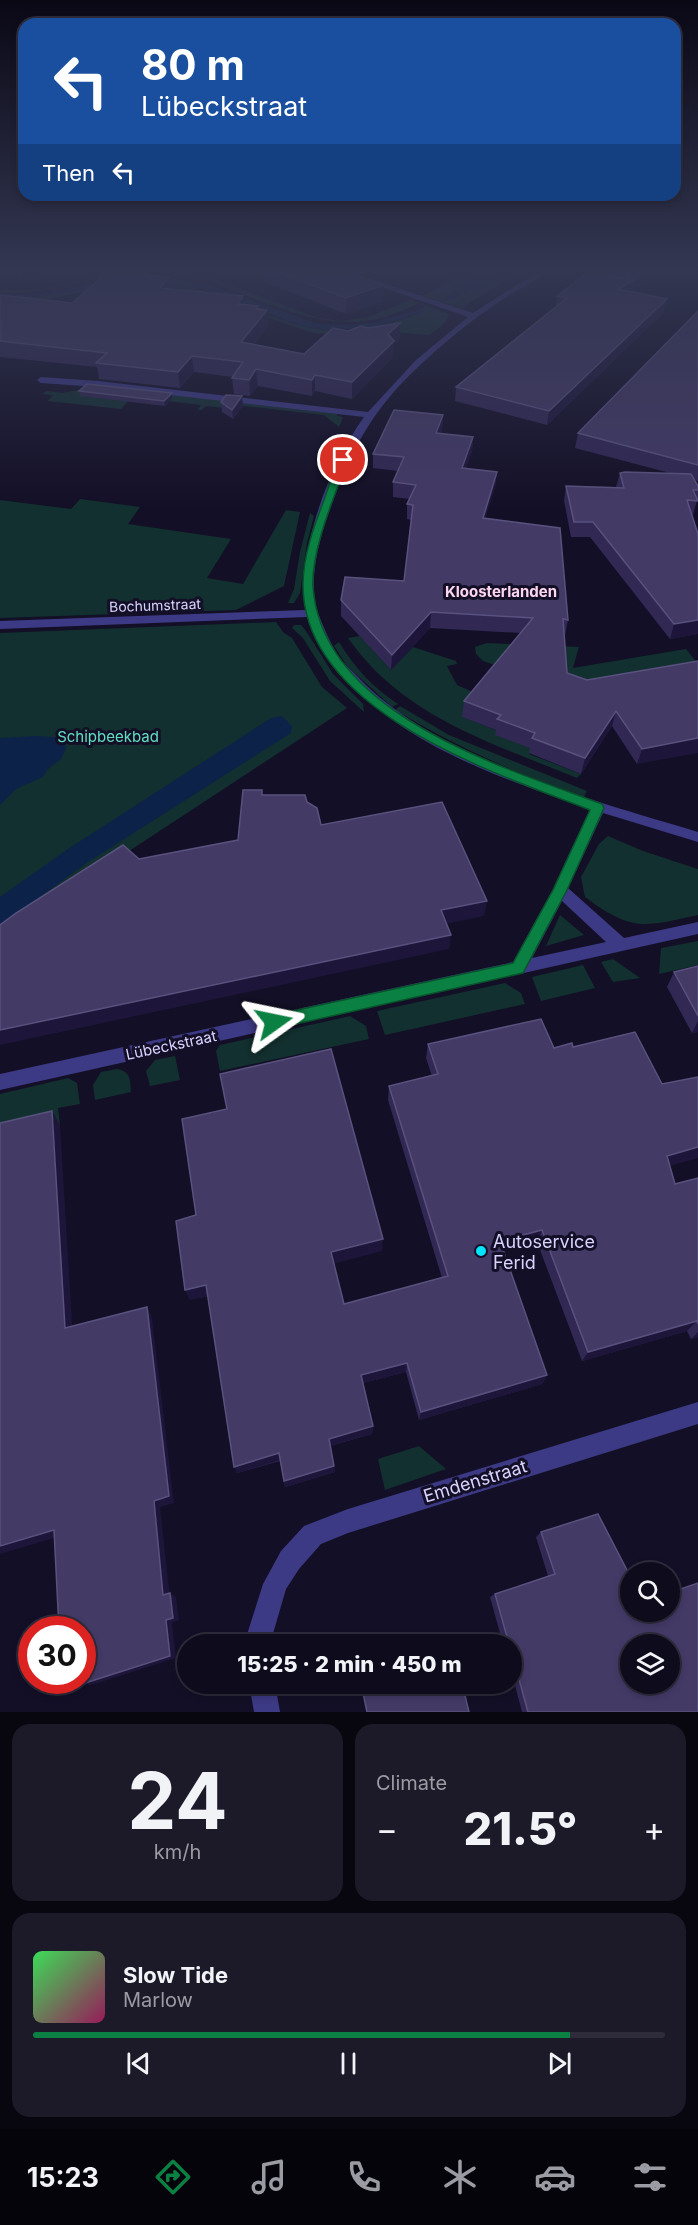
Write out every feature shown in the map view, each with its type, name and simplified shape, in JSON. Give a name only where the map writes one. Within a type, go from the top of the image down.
[{"type":"street","points":[[434,349],[370,415],[349,447],[321,522],[310,567],[308,585],[312,614],[320,637],[342,669],[375,702],[425,736],[506,773],[598,808],[698,837]]},
{"type":"street","points":[[41,380],[98,384],[370,415]]},
{"type":"street","name":"Bochumstraat","points":[[0,626],[312,614]]},
{"type":"street","points":[[518,968],[560,890],[598,808]]},
{"type":"street","points":[[560,890],[621,945]]},
{"type":"street","name":"Lübeckstraat","points":[[0,1082],[698,928]]},
{"type":"street","name":"Emdenstraat","points":[[260,1634],[275,1584],[290,1560],[313,1535],[348,1521],[698,1413]]},
{"type":"street","points":[[264,1694],[267,1712]]},
{"type":"green space","points":[[99,386],[128,401],[121,409],[48,401],[53,395],[42,394],[47,391],[62,393]]},
{"type":"green space","points":[[157,393],[338,414],[337,416],[343,417],[339,427],[324,415],[227,404],[224,408],[206,406],[198,410],[201,405],[150,399]]},
{"type":"green space","points":[[80,499],[140,507],[128,524],[231,539],[207,578],[243,584],[286,510],[300,512],[284,586],[236,610],[0,618],[0,500],[71,509]]},
{"type":"green space","points":[[310,513],[314,516],[307,543],[300,593],[294,603],[288,603],[294,589]]},
{"type":"green space","name":"Schipbeekbad","points":[[276,622],[283,632],[292,638],[322,687],[347,708],[117,859],[0,941],[0,633]]},
{"type":"green space","points":[[294,625],[301,625],[306,631],[333,674],[363,704],[364,712],[330,681],[303,638],[292,628]]},
{"type":"green space","points":[[360,636],[391,670],[413,647],[456,661],[457,664],[447,666],[457,685],[480,695],[463,717],[498,731],[532,749],[529,754],[581,774],[577,778],[513,752],[422,708],[370,665],[348,638]]},
{"type":"green space","points":[[339,642],[365,676],[398,704],[392,707],[347,666],[334,646]]},
{"type":"green space","points":[[487,643],[579,647],[573,668],[686,649],[698,664],[584,696],[483,661],[476,654],[475,647]]},
{"type":"green space","points":[[400,706],[449,735],[587,791],[584,797],[487,759],[395,710]]},
{"type":"green space","points":[[608,836],[643,851],[698,869],[698,915],[651,924],[639,924],[615,916],[585,897],[581,877],[599,844]]},
{"type":"green space","points":[[560,915],[584,935],[546,946]]},
{"type":"green space","points":[[698,941],[698,965],[659,974],[661,948]]},
{"type":"green space","points":[[613,959],[640,978],[613,982],[601,962]]},
{"type":"green space","points":[[583,965],[595,988],[541,1001],[532,977]]},
{"type":"green space","points":[[505,983],[521,993],[525,1004],[385,1035],[377,1011]]},
{"type":"green space","points":[[350,1016],[366,1026],[369,1039],[220,1071],[216,1051],[220,1045]]},
{"type":"green space","points":[[175,1056],[180,1080],[150,1086],[146,1071],[155,1060]]},
{"type":"green space","points":[[117,1069],[127,1074],[131,1092],[95,1100],[93,1085],[101,1072]]},
{"type":"green space","points":[[68,1078],[77,1083],[80,1104],[58,1108],[60,1125],[0,1139],[0,1094]]},
{"type":"green space","points":[[419,1446],[446,1469],[385,1490],[378,1459]]},
{"type":"water","points":[[282,716],[292,726],[291,733],[88,862],[0,926],[0,897],[68,849],[271,718]]},
{"type":"water","points":[[38,736],[63,738],[66,748],[61,759],[48,769],[43,777],[16,789],[0,805],[0,738]]},
{"type":"building","points":[[70,349],[277,349],[304,354],[310,349],[386,349],[352,382],[315,375],[312,380],[256,369],[249,380],[232,378],[243,362],[192,356],[178,372],[96,363],[107,353]]},
{"type":"building","points":[[504,349],[614,349],[549,411],[456,387]]},
{"type":"building","points":[[661,349],[698,349],[698,465],[578,433]]},
{"type":"building","points":[[87,384],[172,393],[164,401],[79,391]]},
{"type":"building","points":[[226,395],[242,396],[232,410],[221,402]]},
{"type":"building","points":[[394,410],[443,415],[436,433],[473,437],[462,468],[497,472],[483,518],[560,528],[568,620],[563,619],[567,673],[587,680],[698,661],[698,738],[642,749],[616,711],[585,758],[532,738],[535,733],[497,719],[501,715],[464,701],[533,618],[431,612],[392,655],[341,600],[345,577],[404,581],[413,505],[407,504],[416,485],[393,482],[404,457],[373,454]]},
{"type":"building","points":[[620,473],[691,474],[698,486],[698,490],[693,490],[698,501],[687,500],[698,534],[698,620],[674,624],[593,522],[574,522],[566,486],[624,488]]},
{"type":"building","points":[[243,790],[262,790],[262,795],[305,795],[307,802],[317,808],[321,825],[442,802],[487,901],[441,910],[451,935],[0,1030],[0,925],[123,845],[139,859],[238,840]]},
{"type":"building","points":[[698,966],[698,1016],[674,972]]},
{"type":"building","points":[[541,1019],[554,1048],[572,1043],[573,1047],[635,1032],[662,1084],[698,1077],[698,1147],[667,1156],[675,1184],[698,1178],[698,1324],[697,1321],[588,1352],[542,1230],[500,1241],[547,1375],[421,1412],[407,1363],[361,1375],[373,1426],[329,1439],[334,1466],[284,1481],[279,1453],[234,1467],[206,1285],[185,1290],[176,1221],[196,1215],[182,1119],[227,1109],[220,1074],[331,1049],[383,1239],[331,1252],[344,1304],[448,1276],[389,1086],[438,1074],[428,1044]]},
{"type":"building","points":[[52,1111],[65,1328],[147,1307],[169,1496],[154,1501],[163,1595],[170,1593],[173,1618],[166,1620],[170,1656],[96,1680],[96,1616],[58,1616],[54,1530],[0,1546],[0,1123]]},
{"type":"building","points":[[598,1514],[623,1562],[620,1562],[620,1622],[680,1622],[680,1589],[698,1583],[698,1712],[528,1712],[522,1690],[522,1634],[506,1634],[495,1594],[555,1574],[541,1532]]},
{"type":"building","points":[[363,1694],[465,1694],[469,1712],[367,1712]]},
{"type":"place","name":"Autoservice Ferid","points":[[481,1251]]},
{"type":"district","name":"Kloosterlanden","points":[[501,591]]},
{"type":"route","points":[[274,1022],[518,968],[560,890],[598,808],[506,773],[425,736],[375,702],[342,669],[325,646],[312,614],[308,585],[321,522],[343,460]]}]
